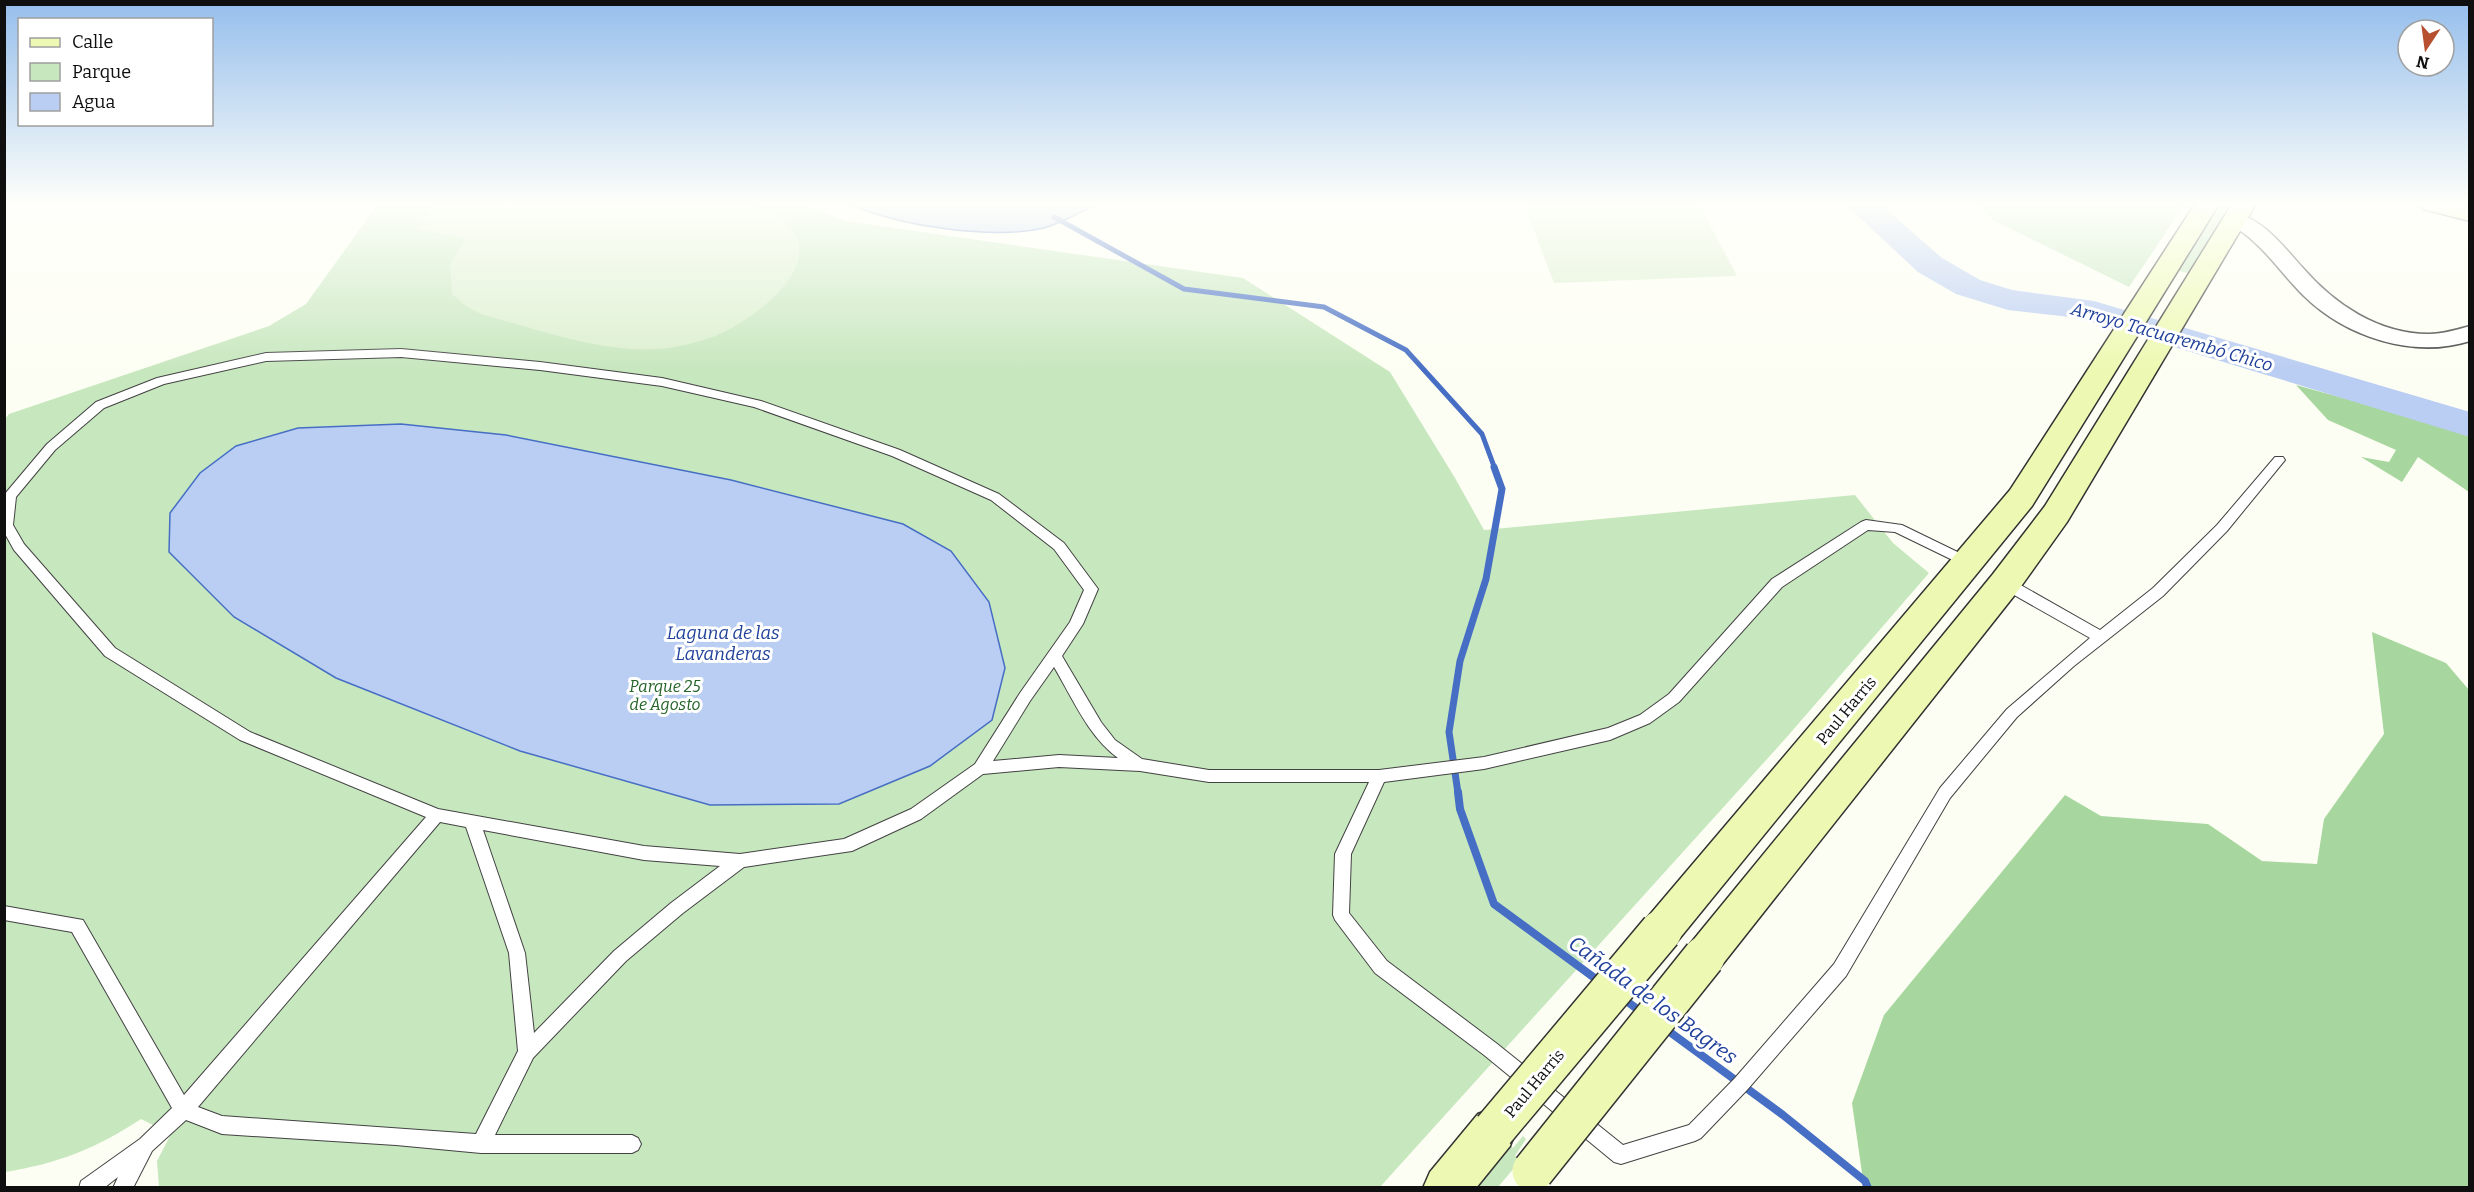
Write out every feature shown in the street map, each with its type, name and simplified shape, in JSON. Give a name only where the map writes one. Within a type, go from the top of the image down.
[{"type":"main road","name":"Paul Harris","points":[[1446,1188],[2021,498],[2173,260]]},
{"type":"main road","points":[[1527,1179],[2005,583],[2056,514],[2211,260]]},
{"type":"main road","points":[[1969,563],[2005,583]]},
{"type":"street","points":[[2284,260],[2329,306],[2353,320],[2401,340],[2433,340],[2469,333]]},
{"type":"lane","points":[[401,353],[540,366],[662,382],[757,404],[896,453],[995,497],[1059,546],[1091,589],[1076,624],[1055,656],[1024,697],[980,768],[916,814],[846,846],[740,861],[644,853],[438,815],[245,736],[110,652],[19,547],[6,526],[10,496],[51,447],[100,405],[161,381],[266,357],[401,353]]},
{"type":"lane","points":[[1379,777],[1343,854],[1341,915],[1381,968],[1490,1049],[1621,1155],[1695,1132],[1741,1084],[1840,970],[1945,794],[2012,713],[2158,592],[2222,528],[2279,460]]},
{"type":"lane","points":[[980,768],[1059,761],[1140,765],[1209,776],[1379,777],[1484,763],[1610,734],[1645,719],[1674,698],[1776,583],[1866,525],[1897,528],[1969,563]]},
{"type":"lane","points":[[2005,583],[2102,637]]},
{"type":"lane","points":[[1055,656],[1096,726],[1110,744],[1140,765]]},
{"type":"lane","points":[[88,1188],[146,1145],[183,1110],[438,815]]},
{"type":"lane","points":[[472,822],[517,953],[527,1052]]},
{"type":"lane","points":[[481,1144],[527,1052],[620,956],[677,908],[740,861]]},
{"type":"lane","points":[[4,913],[77,925],[183,1110],[222,1125],[481,1144],[633,1144]]},
{"type":"lane","points":[[122,1188],[137,1165],[146,1145]]},
{"type":"green space","name":"Parque 25 de Agosto","points":[[338,260],[1115,260],[1243,278],[1390,372],[1484,530],[1855,495],[1893,543],[1929,573],[1786,738],[1380,1187],[159,1187],[157,1161],[171,1134],[141,1119],[76,1153],[24,1169],[5,1172],[5,419],[9,414],[269,326],[306,304]]},
{"type":"green space","points":[[453,260],[798,260],[790,279],[777,294],[745,320],[729,329],[715,336],[687,344],[636,349],[592,344],[483,315],[466,306],[452,294],[450,264]]},
{"type":"green space","points":[[1545,260],[1728,260],[1737,276],[1554,283]]},
{"type":"green space","points":[[2073,260],[2147,260],[2129,287]]},
{"type":"green space","points":[[2186,260],[2200,260],[2191,274],[2179,271]]},
{"type":"green space","points":[[2296,385],[2469,433],[2469,492],[2418,457],[2402,482],[2361,457],[2389,462],[2396,450],[2328,420]]},
{"type":"green space","points":[[2372,632],[2446,663],[2469,690],[2469,1187],[1864,1187],[1852,1103],[1884,1015],[2065,795],[2101,816],[2208,824],[2262,861],[2317,864],[2324,819],[2384,734]]},
{"type":"green space","points":[[1523,1136],[1526,1139],[1515,1156],[1520,1161],[1498,1187],[1472,1188],[1509,1144],[1513,1148]]},
{"type":"water","name":"Laguna de las Lavanderas","points":[[401,424],[506,435],[731,480],[903,524],[951,551],[989,602],[1005,668],[992,720],[930,766],[839,804],[710,805],[520,751],[336,678],[234,617],[169,552],[170,513],[200,473],[236,446],[298,428]]},
{"type":"waterway","points":[[1131,260],[1184,289],[1324,307],[1406,350],[1482,434],[1495,469]]},
{"type":"waterway","name":"Arroyo Tacuarembó Chico","points":[[1924,260],[1968,287],[2008,300],[2082,308],[2470,425]]},
{"type":"waterway","points":[[1458,793],[1449,732],[1460,661],[1486,579],[1502,489],[1494,467]]},
{"type":"waterway","name":"Cañada de los Bagres","points":[[1458,792],[1460,809],[1494,904],[1600,982]]},
{"type":"waterway","name":"Cañada de los Bagres","points":[[1621,997],[1644,1014]]},
{"type":"waterway","name":"Cañada de los Bagres","points":[[1663,1027],[1783,1115],[1865,1181],[1868,1188]]}]
